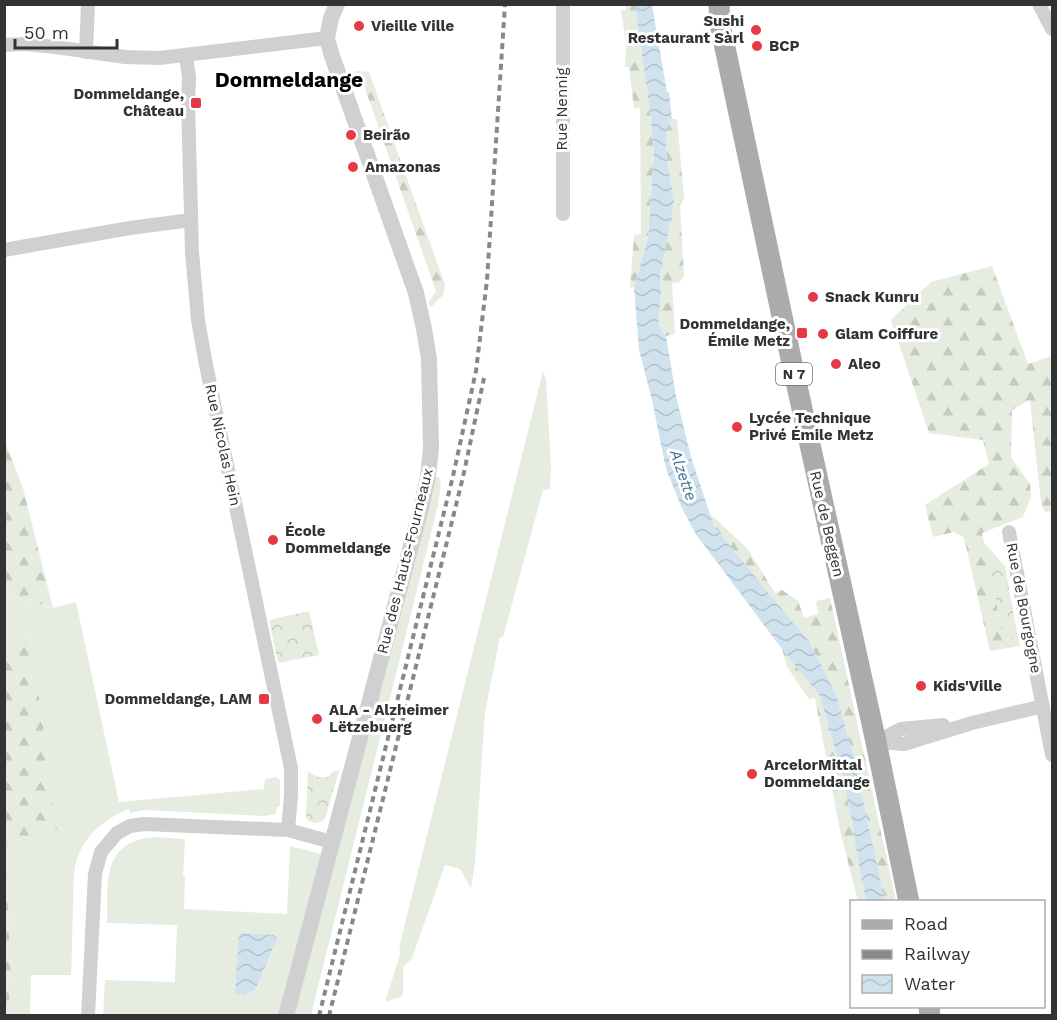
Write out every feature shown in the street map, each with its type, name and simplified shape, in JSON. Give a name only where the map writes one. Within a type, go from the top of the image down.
[{"type":"main road","name":"Rue de Beggen","points":[[719,4],[720,24],[909,900]]},
{"type":"street","points":[[86,52],[88,4]]},
{"type":"street","points":[[4,45],[25,44],[56,47],[125,57],[186,56],[327,38],[331,18],[337,4]]},
{"type":"street","name":"Rue Nennig","points":[[563,4],[563,214]]},
{"type":"street","points":[[1039,4],[1053,29]]},
{"type":"street","name":"Rue des Hauts-Fourneaux","points":[[286,1016],[421,508],[431,448],[429,359],[416,293],[327,38]]},
{"type":"street","name":"Rue Nicolas Hein","points":[[186,56],[189,77],[191,220],[198,320],[291,768],[288,830]]},
{"type":"street","points":[[4,250],[191,220]]},
{"type":"street","name":"Rue de Bourgogne","points":[[1009,532],[1053,755]]},
{"type":"street","points":[[876,742],[904,744],[972,723],[1043,706]]},
{"type":"street","points":[[88,1016],[95,874],[100,852],[117,833],[130,826],[144,824],[288,830],[332,842]]},
{"type":"green space","points":[[626,5],[635,5],[654,152],[648,239],[634,287],[630,288],[634,235],[641,234],[640,108],[634,108],[629,67],[625,67],[626,43],[621,10],[626,10]]},
{"type":"green space","points":[[355,71],[369,72],[445,285],[443,295],[431,307],[429,302],[436,291],[362,80],[356,76]]},
{"type":"green space","points":[[672,119],[677,119],[684,197],[680,205],[684,276],[680,282],[672,283],[675,334],[666,336],[658,324],[660,277],[674,202],[666,152],[667,128]]},
{"type":"green space","points":[[992,266],[1028,364],[1052,356],[1052,511],[1045,512],[1041,502],[1030,400],[1012,410],[1011,457],[1030,484],[1031,497],[1023,517],[982,533],[1004,640],[1018,638],[1020,646],[990,651],[964,538],[954,532],[933,537],[925,505],[989,464],[983,440],[929,433],[891,320],[931,282]]},
{"type":"green space","points":[[543,371],[546,379],[550,489],[543,490],[503,637],[500,637],[485,712],[475,863],[471,888],[460,869],[445,865],[412,958],[403,967],[403,996],[385,1002],[401,951],[399,950],[403,931]]},
{"type":"green space","points":[[5,441],[23,488],[53,608],[5,594]]},
{"type":"green space","points":[[428,476],[439,477],[441,483],[438,505],[311,1015],[103,1016],[105,980],[175,982],[177,925],[107,923],[110,870],[114,859],[131,842],[160,837],[185,839],[184,909],[287,914],[290,846],[328,856]]},
{"type":"green space","points":[[710,514],[747,548],[775,593],[782,590],[798,601],[804,618],[818,614],[816,601],[830,598],[896,900],[885,900],[853,754],[836,694],[809,641],[714,526]]},
{"type":"green space","points":[[984,543],[1005,566],[1018,638],[1004,640]]},
{"type":"green space","points":[[4,594],[53,608],[76,602],[119,802],[264,789],[265,779],[276,777],[280,780],[280,806],[277,807],[275,814],[265,816],[144,810],[130,813],[129,809],[112,817],[97,828],[85,842],[75,865],[71,975],[31,975],[30,1015],[8,1015],[11,974],[5,844],[57,830],[31,637],[5,645]]},
{"type":"green space","points":[[309,611],[319,655],[278,663],[269,620]]},
{"type":"green space","points":[[31,637],[57,830],[5,844],[5,645]]},
{"type":"green space","points":[[782,649],[820,696],[840,766],[866,900],[858,900],[840,831],[815,698],[809,699],[787,667]]},
{"type":"green space","points":[[308,771],[318,777],[325,777],[333,771],[339,771],[325,819],[315,823],[308,821],[306,817]]},
{"type":"green space","points":[[5,844],[11,974],[8,1015],[5,1015]]},
{"type":"water","name":"Alzette","points":[[635,5],[652,5],[667,92],[669,92],[672,119],[667,128],[666,152],[674,202],[660,277],[658,324],[666,336],[676,396],[691,457],[714,526],[809,641],[836,694],[853,754],[885,900],[866,900],[840,766],[820,696],[695,533],[666,469],[639,350],[634,287],[648,239],[654,152]]},
{"type":"water","points":[[239,933],[273,935],[277,938],[256,988],[241,995],[235,994]]},
{"type":"railway","points":[[319,1016],[453,476],[476,371],[487,280],[505,4]]},
{"type":"railway","points":[[329,1016],[463,477],[484,378]]},
{"type":"place","name":"Vieille Ville","points":[[359,26]]},
{"type":"place","name":"Sushi Restaurant Sàrl","points":[[756,30]]},
{"type":"place","name":"BCP","points":[[757,46]]},
{"type":"place","name":"Dommeldange, Château","points":[[196,103]]},
{"type":"place","name":"Beirão","points":[[351,135]]},
{"type":"place","name":"Amazonas","points":[[353,167]]},
{"type":"place","name":"Snack Kunru","points":[[813,297]]},
{"type":"place","name":"Dommeldange, Émile Metz","points":[[802,333]]},
{"type":"place","name":"Glam Coiffure","points":[[823,334]]},
{"type":"place","name":"Aleo","points":[[836,364]]},
{"type":"place","name":"Lycée Technique Privé Émile Metz","points":[[737,427]]},
{"type":"place","name":"École Dommeldange","points":[[273,540]]},
{"type":"place","name":"Kids'Ville","points":[[921,686]]},
{"type":"place","name":"Dommeldange, LAM","points":[[264,699]]},
{"type":"place","name":"ALA - Alzheimer Lëtzebuerg","points":[[317,719]]},
{"type":"place","name":"ArcelorMittal Dommeldange","points":[[752,774]]},
{"type":"district","name":"Dommeldange","points":[[289,80]]}]
